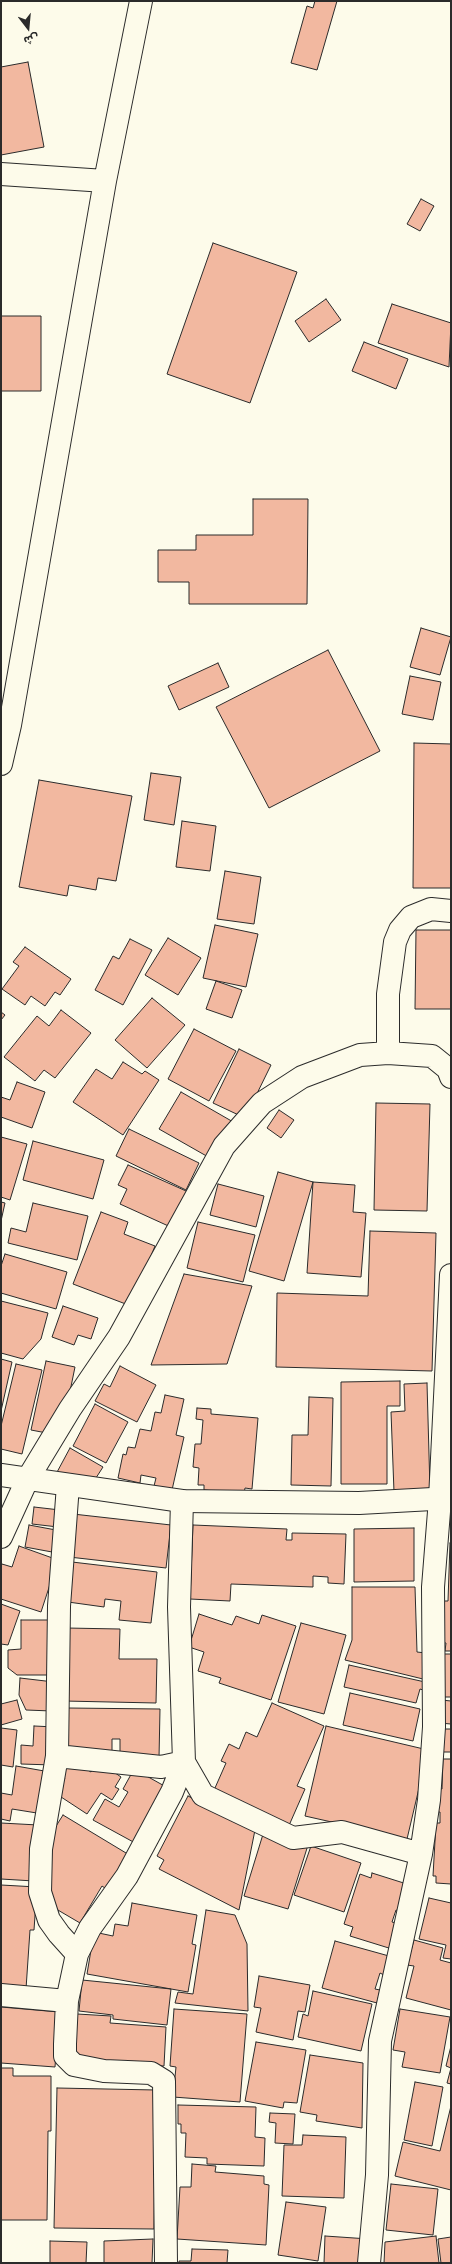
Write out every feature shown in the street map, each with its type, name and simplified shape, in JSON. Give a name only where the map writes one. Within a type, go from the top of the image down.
[{"type":"street","points":[[1,764],[10,725],[105,182],[141,1]]},
{"type":"street","points":[[1,174],[105,182]]},
{"type":"street","points":[[388,1053],[388,994],[395,942],[400,930],[411,917],[431,909],[451,911]]},
{"type":"street","points":[[1,1537],[27,1480],[70,1409],[119,1337],[224,1146],[262,1103],[302,1076],[360,1055],[388,1053],[432,1056],[448,1069],[451,1076]]},
{"type":"street","points":[[369,2263],[377,2175],[380,2041],[421,1854],[429,1800],[434,1727],[433,1587],[445,1499],[451,1275]]},
{"type":"street","points":[[1,1475],[27,1480],[182,1501],[359,1503],[445,1499]]},
{"type":"street","points":[[68,1485],[59,1606],[57,1756],[41,1849],[40,1892],[49,1920],[58,1934],[77,1954]]},
{"type":"street","points":[[166,2263],[164,2081],[151,2073],[104,2071],[74,2065],[65,2056],[67,2001],[77,1954],[90,1928],[131,1870],[172,1792],[184,1762],[179,1607],[182,1501]]},
{"type":"street","points":[[57,1756],[161,1767],[184,1762]]},
{"type":"street","points":[[184,1762],[203,1794],[293,1838],[342,1832],[421,1854]]},
{"type":"street","points":[[1,1995],[67,2001]]},
{"type":"building","points":[[315,1],[337,1],[317,70],[291,63],[307,6],[313,8]]},
{"type":"building","points":[[28,62],[44,147],[1,155],[1,67]]},
{"type":"building","points":[[421,199],[434,206],[420,231],[407,224]]},
{"type":"building","points":[[213,243],[297,272],[250,403],[167,374]]},
{"type":"building","points":[[326,299],[341,320],[309,342],[295,321]]},
{"type":"building","points":[[392,304],[451,323],[449,367],[378,343]]},
{"type":"building","points":[[1,316],[41,316],[41,391],[1,391]]},
{"type":"building","points":[[364,342],[408,359],[396,389],[352,371]]},
{"type":"building","points":[[253,499],[308,499],[307,604],[189,604],[189,582],[158,582],[158,550],[196,550],[196,535],[253,535]]},
{"type":"building","points":[[421,628],[451,637],[440,675],[410,667]]},
{"type":"building","points":[[328,650],[380,751],[269,808],[216,707]]},
{"type":"building","points":[[218,663],[229,687],[179,710],[168,686]]},
{"type":"building","points":[[410,676],[441,682],[433,720],[402,714]]},
{"type":"building","points":[[414,743],[451,744],[451,888],[413,888]]},
{"type":"building","points":[[151,773],[181,777],[174,825],[144,820]]},
{"type":"building","points":[[39,780],[132,796],[116,881],[98,878],[96,890],[69,885],[67,896],[19,887]]},
{"type":"building","points":[[182,821],[216,826],[210,871],[176,867]]},
{"type":"building","points":[[225,871],[261,877],[254,924],[217,919]]},
{"type":"building","points":[[215,925],[258,934],[246,987],[203,978]]},
{"type":"building","points":[[416,930],[451,930],[451,1009],[415,1009]]},
{"type":"building","points":[[168,938],[201,958],[178,995],[145,975]]},
{"type":"building","points":[[130,939],[152,950],[123,1005],[95,990],[113,956],[119,959]]},
{"type":"building","points":[[25,947],[71,979],[60,995],[55,992],[45,1006],[31,996],[25,1005],[2,989],[19,966],[13,962]]},
{"type":"building","points":[[216,981],[242,990],[232,1018],[206,1009]]},
{"type":"building","points":[[152,998],[185,1025],[147,1068],[115,1040]]},
{"type":"building","points":[[61,1010],[91,1033],[55,1078],[44,1070],[35,1081],[4,1057],[37,1016],[49,1026]]},
{"type":"building","points":[[1,1012],[5,1015],[1,1020]]},
{"type":"building","points":[[194,1029],[236,1051],[209,1101],[168,1079]]},
{"type":"building","points":[[239,1049],[271,1065],[245,1118],[213,1103]]},
{"type":"building","points":[[123,1062],[142,1074],[145,1071],[159,1080],[123,1135],[73,1102],[96,1069],[112,1079]]},
{"type":"building","points":[[17,1082],[45,1092],[32,1128],[1,1117],[1,1097],[10,1100]]},
{"type":"building","points":[[181,1092],[235,1123],[210,1158],[159,1129]]},
{"type":"building","points":[[376,1103],[430,1104],[427,1211],[374,1210]]},
{"type":"building","points":[[279,1110],[294,1120],[281,1138],[267,1128]]},
{"type":"building","points":[[129,1129],[199,1163],[186,1190],[116,1156]]},
{"type":"building","points":[[1,1137],[27,1144],[10,1200],[1,1197]]},
{"type":"building","points":[[33,1141],[104,1160],[93,1199],[23,1180]]},
{"type":"building","points":[[128,1165],[195,1195],[175,1229],[120,1204],[127,1189],[118,1185]]},
{"type":"building","points":[[278,1172],[313,1182],[284,1281],[249,1271]]},
{"type":"building","points":[[313,1182],[355,1185],[353,1212],[366,1213],[361,1277],[307,1273]]},
{"type":"building","points":[[218,1184],[264,1196],[256,1227],[210,1215]]},
{"type":"building","points":[[1,1202],[5,1203],[1,1221]]},
{"type":"building","points":[[33,1203],[88,1216],[77,1260],[8,1243],[11,1228],[26,1232]]},
{"type":"building","points":[[101,1212],[128,1222],[124,1234],[155,1246],[131,1306],[73,1284]]},
{"type":"building","points":[[198,1222],[255,1235],[243,1282],[187,1268]]},
{"type":"building","points":[[370,1231],[436,1233],[432,1371],[276,1367],[277,1293],[368,1296]]},
{"type":"building","points":[[5,1254],[67,1272],[56,1309],[1,1293],[1,1266]]},
{"type":"building","points":[[184,1274],[252,1286],[227,1364],[151,1365]]},
{"type":"building","points":[[1,1301],[48,1313],[41,1339],[23,1359],[1,1353]]},
{"type":"building","points":[[63,1306],[98,1318],[91,1339],[78,1335],[74,1345],[52,1337]]},
{"type":"building","points":[[1,1359],[12,1362],[1,1411]]},
{"type":"building","points":[[46,1361],[75,1367],[67,1406],[52,1434],[31,1430]]},
{"type":"building","points":[[16,1364],[42,1370],[22,1454],[1,1449],[1,1426]]},
{"type":"building","points":[[120,1366],[156,1385],[137,1422],[95,1401],[104,1384],[110,1387]]},
{"type":"building","points":[[400,1381],[400,1406],[387,1406],[387,1484],[341,1484],[341,1382]]},
{"type":"building","points":[[427,1383],[430,1490],[394,1492],[391,1412],[405,1411],[404,1384]]},
{"type":"building","points":[[165,1395],[184,1399],[176,1435],[184,1437],[172,1490],[154,1486],[156,1478],[141,1475],[140,1483],[118,1478],[123,1454],[126,1455],[128,1447],[135,1448],[140,1429],[151,1431],[155,1412],[161,1413]]},
{"type":"building","points":[[309,1397],[333,1398],[331,1486],[291,1485],[292,1435],[308,1435]]},
{"type":"building","points":[[95,1404],[128,1422],[106,1463],[73,1446]]},
{"type":"building","points":[[197,1408],[211,1409],[211,1414],[258,1418],[252,1489],[245,1488],[244,1494],[204,1490],[204,1485],[198,1485],[199,1468],[193,1467],[195,1444],[201,1444],[203,1420],[196,1419]]},
{"type":"building","points":[[70,1448],[103,1467],[94,1481],[56,1474]]},
{"type":"building","points":[[34,1507],[60,1510],[58,1527],[32,1524]]},
{"type":"building","points":[[73,1514],[171,1525],[166,1568],[69,1557]]},
{"type":"building","points":[[29,1525],[56,1530],[52,1552],[25,1547]]},
{"type":"building","points":[[193,1525],[287,1529],[286,1540],[292,1540],[292,1533],[346,1534],[344,1584],[328,1583],[328,1577],[313,1576],[313,1587],[231,1584],[230,1601],[190,1599]]},
{"type":"building","points":[[414,1528],[414,1581],[354,1582],[354,1529]]},
{"type":"building","points":[[450,1543],[451,1651],[445,1651],[446,1643],[439,1642],[440,1601],[448,1601]]},
{"type":"building","points":[[19,1546],[58,1560],[41,1612],[1,1599],[2,1564],[12,1567]]},
{"type":"building","points":[[72,1562],[157,1572],[151,1623],[119,1620],[121,1601],[105,1599],[104,1607],[68,1602]]},
{"type":"building","points":[[352,1587],[415,1587],[417,1652],[426,1653],[423,1679],[345,1660],[352,1640]]},
{"type":"building","points":[[1,1604],[20,1611],[8,1645],[1,1644]]},
{"type":"building","points":[[199,1614],[232,1625],[236,1616],[259,1624],[262,1615],[296,1626],[271,1700],[219,1683],[221,1678],[198,1671],[204,1652],[189,1647]]},
{"type":"building","points":[[21,1620],[52,1620],[53,1675],[17,1675],[8,1668],[8,1650],[21,1649]]},
{"type":"building","points":[[301,1623],[346,1635],[324,1714],[278,1702]]},
{"type":"building","points":[[66,1628],[120,1629],[119,1659],[157,1659],[156,1703],[64,1701]]},
{"type":"building","points":[[444,1654],[451,1654],[451,1697],[441,1697]]},
{"type":"building","points":[[349,1665],[425,1682],[423,1690],[420,1689],[416,1703],[344,1687]]},
{"type":"building","points":[[20,1678],[54,1682],[52,1711],[26,1710],[19,1695]]},
{"type":"building","points":[[350,1693],[420,1709],[413,1741],[343,1725]]},
{"type":"building","points":[[17,1700],[22,1719],[1,1725],[1,1704]]},
{"type":"building","points":[[441,1700],[451,1701],[451,1724],[439,1723]]},
{"type":"building","points":[[272,1703],[324,1726],[297,1786],[305,1789],[287,1830],[211,1797],[226,1763],[221,1761],[229,1744],[239,1749],[246,1732],[257,1737]]},
{"type":"building","points":[[67,1708],[160,1709],[159,1758],[120,1758],[120,1739],[112,1739],[112,1756],[67,1756]]},
{"type":"building","points":[[34,1726],[55,1727],[53,1765],[21,1764],[21,1745],[33,1746]]},
{"type":"building","points":[[326,1726],[428,1750],[407,1839],[305,1816]]},
{"type":"building","points":[[1,1728],[17,1730],[13,1767],[1,1765]]},
{"type":"building","points":[[440,1729],[451,1729],[451,1752],[439,1752]]},
{"type":"building","points":[[70,1759],[91,1772],[98,1761],[121,1777],[115,1787],[119,1789],[112,1800],[101,1793],[87,1814],[55,1793],[65,1778],[60,1775]]},
{"type":"building","points":[[443,1759],[451,1759],[451,1884],[436,1883],[436,1876],[433,1876],[436,1823],[440,1823],[440,1812],[435,1812],[436,1788],[442,1789]]},
{"type":"building","points":[[16,1766],[50,1772],[43,1814],[12,1809],[10,1821],[1,1819],[1,1793],[12,1795]]},
{"type":"building","points":[[134,1769],[168,1788],[137,1844],[93,1820],[105,1799],[119,1807],[128,1792],[123,1789]]},
{"type":"building","points":[[188,1796],[255,1830],[239,1910],[159,1869],[164,1860],[157,1856]]},
{"type":"building","points":[[63,1815],[131,1856],[109,1891],[102,1886],[80,1923],[51,1906],[48,1839]]},
{"type":"building","points":[[1,1823],[38,1825],[34,1881],[1,1879]]},
{"type":"building","points":[[264,1831],[308,1845],[288,1909],[244,1896]]},
{"type":"building","points":[[311,1846],[361,1863],[344,1912],[294,1895]]},
{"type":"building","points":[[372,1873],[410,1885],[402,1912],[396,1910],[392,1922],[400,1924],[392,1949],[350,1936],[353,1927],[344,1924],[360,1874],[371,1878]]},
{"type":"building","points":[[1,1885],[37,1887],[34,1930],[30,1930],[26,1989],[1,1988]]},
{"type":"building","points":[[429,1898],[451,1903],[451,1959],[443,1958],[446,1945],[419,1939]]},
{"type":"building","points":[[132,1903],[197,1915],[192,1944],[196,1945],[188,1992],[87,1974],[94,1932],[113,1936],[115,1924],[128,1926]]},
{"type":"building","points":[[206,1910],[235,1915],[247,1944],[248,2011],[175,2003],[178,1992],[193,1994]]},
{"type":"building","points":[[414,1940],[443,1948],[440,1960],[451,1963],[451,2010],[406,1998],[414,1966],[407,1965]]},
{"type":"building","points":[[335,1941],[389,1956],[384,1975],[380,1973],[375,1989],[380,1990],[377,2003],[322,1988]]},
{"type":"building","points":[[259,1976],[310,1985],[305,2012],[298,2011],[293,2040],[256,2032],[261,2008],[254,2007]]},
{"type":"building","points":[[82,1980],[171,1989],[167,2025],[113,2019],[113,2015],[79,2011]]},
{"type":"building","points":[[313,1991],[372,2004],[361,2051],[298,2037],[303,2014],[308,2016]]},
{"type":"building","points":[[1,2007],[59,2012],[55,2067],[1,2063]]},
{"type":"building","points":[[174,2009],[247,2014],[240,2102],[173,2097],[176,2067],[170,2066]]},
{"type":"building","points":[[400,2009],[450,2017],[440,2073],[402,2067],[405,2052],[393,2050]]},
{"type":"building","points":[[77,2014],[111,2016],[110,2023],[166,2027],[164,2066],[74,2061]]},
{"type":"building","points":[[256,2042],[306,2050],[297,2103],[284,2102],[283,2108],[245,2101]]},
{"type":"building","points":[[451,2046],[451,2068],[446,2066]]},
{"type":"building","points":[[310,2055],[363,2063],[362,2128],[316,2121],[317,2115],[300,2112]]},
{"type":"building","points":[[1,2068],[13,2068],[13,2076],[51,2076],[51,2131],[48,2131],[47,2220],[1,2220]]},
{"type":"building","points":[[451,2068],[451,2084],[447,2083]]},
{"type":"building","points":[[415,2082],[443,2087],[432,2146],[404,2140]]},
{"type":"building","points":[[57,2088],[156,2090],[154,2229],[54,2228]]},
{"type":"building","points":[[178,2105],[256,2107],[255,2137],[265,2138],[264,2166],[207,2164],[207,2158],[185,2157],[186,2133],[181,2133],[181,2124],[178,2124]]},
{"type":"building","points":[[451,2106],[451,2190],[395,2176],[403,2142],[440,2151]]},
{"type":"building","points":[[270,2113],[295,2114],[293,2144],[275,2143],[276,2123],[269,2122]]},
{"type":"building","points":[[303,2135],[346,2137],[344,2198],[282,2196],[284,2145],[302,2145]]},
{"type":"building","points":[[192,2164],[216,2166],[215,2172],[264,2176],[264,2184],[269,2185],[266,2245],[177,2239],[180,2187],[191,2187]]},
{"type":"building","points":[[391,2184],[438,2189],[433,2235],[386,2230]]},
{"type":"building","points":[[286,2202],[326,2207],[318,2261],[278,2255]]},
{"type":"building","points":[[325,2236],[369,2239],[367,2263],[324,2263]]},
{"type":"building","points":[[436,2236],[439,2263],[384,2263],[385,2242]]},
{"type":"building","points":[[451,2237],[451,2263],[441,2263],[438,2239]]},
{"type":"building","points":[[153,2239],[152,2263],[104,2263],[104,2241]]},
{"type":"building","points":[[50,2241],[87,2242],[86,2263],[50,2263]]},
{"type":"building","points":[[192,2249],[228,2250],[227,2263],[179,2263],[179,2261],[191,2261]]}]
